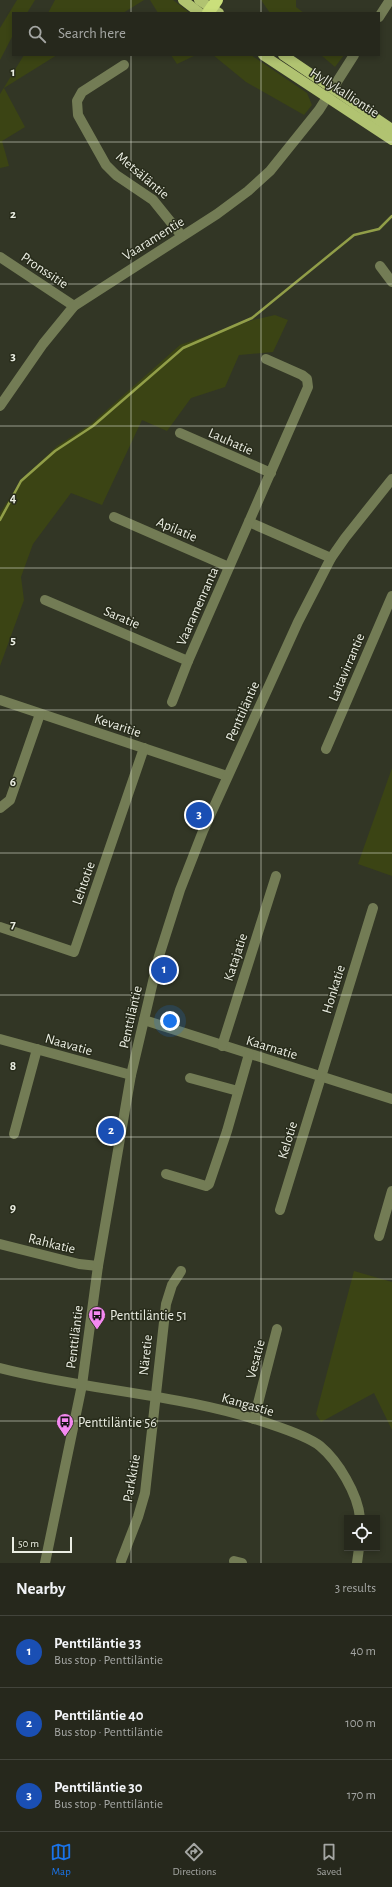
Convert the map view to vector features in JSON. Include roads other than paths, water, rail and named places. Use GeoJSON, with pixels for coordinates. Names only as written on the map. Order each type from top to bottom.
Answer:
{"type":"FeatureCollection","features":[{"type":"Feature","properties":{"kind":"main road"},"geometry":{"type":"LineString","coordinates":[[183,0],[199,12]]}},
{"type":"Feature","properties":{"kind":"main road"},"geometry":{"type":"LineString","coordinates":[[199,0],[214,9]]}},
{"type":"Feature","properties":{"kind":"main road","name":"Hyllykalliontie"},"geometry":{"type":"LineString","coordinates":[[264,56],[392,140]]}},
{"type":"Feature","properties":{"kind":"main road","name":"Hyllykalliontie"},"geometry":{"type":"LineString","coordinates":[[285,56],[392,129]]}},
{"type":"Feature","properties":{"kind":"street"},"geometry":{"type":"LineString","coordinates":[[380,15],[390,0]]}},
{"type":"Feature","properties":{"kind":"street","name":"Vaaramentie"},"geometry":{"type":"LineString","coordinates":[[0,406],[43,344],[74,306],[217,214],[248,192],[270,172],[301,134],[353,56]]}},
{"type":"Feature","properties":{"kind":"street","name":"Metsäläntie"},"geometry":{"type":"LineString","coordinates":[[124,65],[82,92],[77,101],[78,115],[106,165],[116,175],[153,200],[182,236]]}},
{"type":"Feature","properties":{"kind":"street","name":"Pronssitie"},"geometry":{"type":"LineString","coordinates":[[0,257],[74,306]]}},
{"type":"Feature","properties":{"kind":"street"},"geometry":{"type":"LineString","coordinates":[[380,266],[392,282]]}},
{"type":"Feature","properties":{"kind":"street","name":"Vaaramenranta"},"geometry":{"type":"LineString","coordinates":[[172,702],[188,661],[308,387],[307,379],[302,374],[266,359]]}},
{"type":"Feature","properties":{"kind":"street","name":"Lauhatie"},"geometry":{"type":"LineString","coordinates":[[180,434],[271,473]]}},
{"type":"Feature","properties":{"kind":"street","name":"Penttiläntie"},"geometry":{"type":"LineString","coordinates":[[45,1563],[82,1386],[98,1266],[131,1076],[159,956],[180,890],[203,831],[227,776],[298,622],[331,558],[345,538],[391,482]]}},
{"type":"Feature","properties":{"kind":"street","name":"Apilatie"},"geometry":{"type":"LineString","coordinates":[[114,517],[229,567]]}},
{"type":"Feature","properties":{"kind":"street"},"geometry":{"type":"LineString","coordinates":[[250,522],[331,558]]}},
{"type":"Feature","properties":{"kind":"street","name":"Laitavirrantie"},"geometry":{"type":"LineString","coordinates":[[326,749],[392,596]]}},
{"type":"Feature","properties":{"kind":"street","name":"Saratie"},"geometry":{"type":"LineString","coordinates":[[45,600],[188,661]]}},
{"type":"Feature","properties":{"kind":"street","name":"Kevaritie"},"geometry":{"type":"LineString","coordinates":[[0,700],[227,776]]}},
{"type":"Feature","properties":{"kind":"street"},"geometry":{"type":"LineString","coordinates":[[0,808],[10,800],[40,714]]}},
{"type":"Feature","properties":{"kind":"street","name":"Lehtotie"},"geometry":{"type":"LineString","coordinates":[[0,927],[74,952],[144,748]]}},
{"type":"Feature","properties":{"kind":"street","name":"Katajatie"},"geometry":{"type":"LineString","coordinates":[[222,1046],[276,876]]}},
{"type":"Feature","properties":{"kind":"street","name":"Honkatie"},"geometry":{"type":"LineString","coordinates":[[320,1077],[373,908]]}},
{"type":"Feature","properties":{"kind":"street","name":"Kaarnatie"},"geometry":{"type":"LineString","coordinates":[[144,1020],[392,1099]]}},
{"type":"Feature","properties":{"kind":"street","name":"Naavatie"},"geometry":{"type":"LineString","coordinates":[[0,1039],[131,1076]]}},
{"type":"Feature","properties":{"kind":"street"},"geometry":{"type":"LineString","coordinates":[[14,1134],[37,1049]]}},
{"type":"Feature","properties":{"kind":"street"},"geometry":{"type":"LineString","coordinates":[[166,1174],[206,1186],[209,1184],[227,1131],[249,1054]]}},
{"type":"Feature","properties":{"kind":"street","name":"Kelotie"},"geometry":{"type":"LineString","coordinates":[[280,1210],[320,1077]]}},
{"type":"Feature","properties":{"kind":"street"},"geometry":{"type":"LineString","coordinates":[[190,1078],[238,1091]]}},
{"type":"Feature","properties":{"kind":"street"},"geometry":{"type":"LineString","coordinates":[[379,1236],[392,1191]]}},
{"type":"Feature","properties":{"kind":"street","name":"Rahkatie"},"geometry":{"type":"LineString","coordinates":[[0,1244],[79,1264],[98,1266]]}},
{"type":"Feature","properties":{"kind":"street","name":"Näretie"},"geometry":{"type":"LineString","coordinates":[[155,1398],[166,1304],[172,1285],[181,1271]]}},
{"type":"Feature","properties":{"kind":"street","name":"Vesatie"},"geometry":{"type":"LineString","coordinates":[[254,1419],[277,1329]]}},
{"type":"Feature","properties":{"kind":"street","name":"Kangastie"},"geometry":{"type":"LineString","coordinates":[[0,1368],[54,1381],[200,1405],[283,1428],[319,1445],[343,1473],[359,1504],[360,1515]]}},
{"type":"Feature","properties":{"kind":"street","name":"Parkkitie"},"geometry":{"type":"LineString","coordinates":[[121,1561],[138,1517],[145,1493],[155,1398]]}},
{"type":"Feature","properties":{"kind":"street"},"geometry":{"type":"LineString","coordinates":[[357,1563],[359,1551]]}},
{"type":"Feature","properties":{"kind":"waterway"},"geometry":{"type":"LineString","coordinates":[[0,520],[21,481],[55,451],[93,426],[183,348],[252,318],[354,235],[379,229],[392,216]]}},
{"type":"Feature","properties":{"kind":"place","name":"Penttiläntie 30"},"geometry":{"type":"Point","coordinates":[199,815]}},
{"type":"Feature","properties":{"kind":"place","name":"Penttiläntie 33"},"geometry":{"type":"Point","coordinates":[164,970]}},
{"type":"Feature","properties":{"kind":"place","name":"Penttiläntie 40"},"geometry":{"type":"Point","coordinates":[111,1131]}},
{"type":"Feature","properties":{"kind":"place","name":"Penttiläntie 51"},"geometry":{"type":"Point","coordinates":[97,1330]}},
{"type":"Feature","properties":{"kind":"place","name":"Penttiläntie 56"},"geometry":{"type":"Point","coordinates":[65,1437]}}]}
